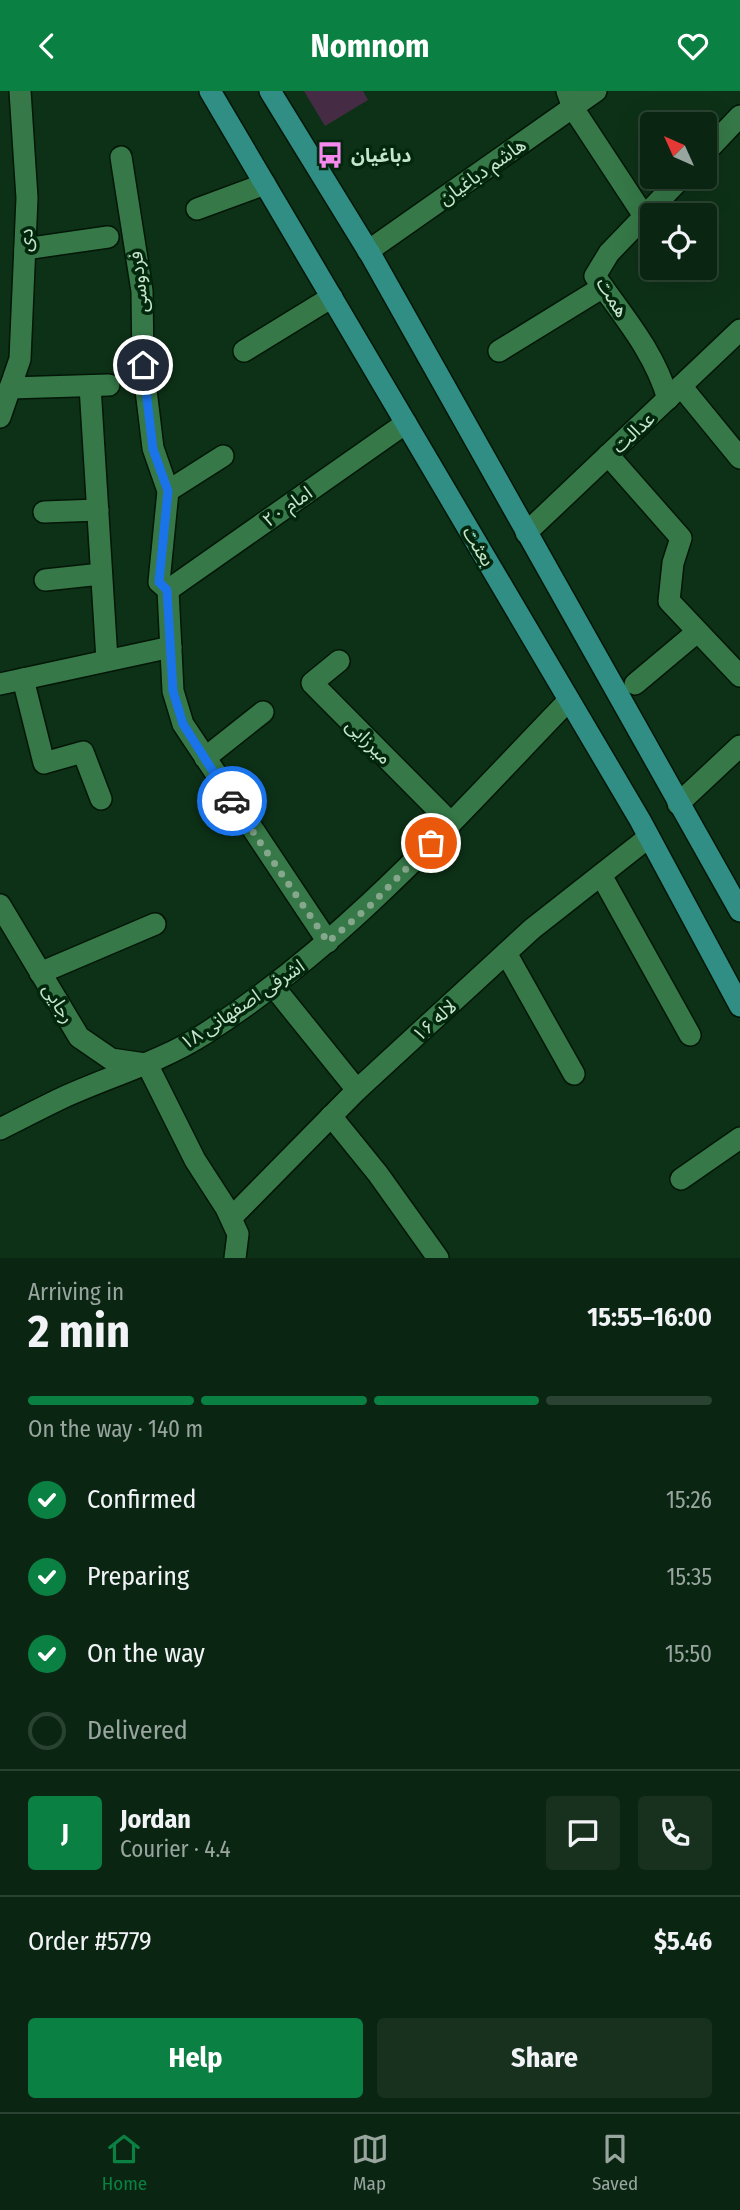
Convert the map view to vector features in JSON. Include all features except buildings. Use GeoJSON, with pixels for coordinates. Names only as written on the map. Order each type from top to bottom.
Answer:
{"type":"FeatureCollection","features":[{"type":"Feature","properties":{"kind":"main road","name":"بعثت"},"geometry":{"type":"LineString","coordinates":[[210,91],[649,837],[740,1006]]}},
{"type":"Feature","properties":{"kind":"main road"},"geometry":{"type":"LineString","coordinates":[[270,91],[368,251],[740,911]]}},
{"type":"Feature","properties":{"kind":"street","name":"دی"},"geometry":{"type":"LineString","coordinates":[[10,388],[20,359],[27,198],[20,91]]}},
{"type":"Feature","properties":{"kind":"street","name":"هاشم دباغیان"},"geometry":{"type":"LineString","coordinates":[[368,251],[570,99],[596,91]]}},
{"type":"Feature","properties":{"kind":"street"},"geometry":{"type":"LineString","coordinates":[[570,99],[640,210]]}},
{"type":"Feature","properties":{"kind":"street"},"geometry":{"type":"LineString","coordinates":[[718,139],[740,116]]}},
{"type":"Feature","properties":{"kind":"street","name":"فردوسی"},"geometry":{"type":"LineString","coordinates":[[121,157],[142,291],[143,365],[153,449],[168,491],[159,582],[167,590],[173,691],[183,724],[328,942]]}},
{"type":"Feature","properties":{"kind":"street"},"geometry":{"type":"LineString","coordinates":[[197,209],[265,184]]}},
{"type":"Feature","properties":{"kind":"street","name":"همت"},"geometry":{"type":"LineString","coordinates":[[657,203],[670,189]]}},
{"type":"Feature","properties":{"kind":"street","name":"همت"},"geometry":{"type":"LineString","coordinates":[[640,220],[609,253],[596,276],[675,392],[740,458]]}},
{"type":"Feature","properties":{"kind":"street"},"geometry":{"type":"LineString","coordinates":[[25,249],[108,237]]}},
{"type":"Feature","properties":{"kind":"street"},"geometry":{"type":"LineString","coordinates":[[499,351],[603,287]]}},
{"type":"Feature","properties":{"kind":"street"},"geometry":{"type":"LineString","coordinates":[[244,351],[332,297]]}},
{"type":"Feature","properties":{"kind":"street","name":"عدالت"},"geometry":{"type":"LineString","coordinates":[[526,533],[740,330]]}},
{"type":"Feature","properties":{"kind":"street"},"geometry":{"type":"LineString","coordinates":[[0,417],[10,388],[100,385],[97,510],[107,660]]}},
{"type":"Feature","properties":{"kind":"street","name":"امام ۲۰"},"geometry":{"type":"LineString","coordinates":[[167,590],[406,423]]}},
{"type":"Feature","properties":{"kind":"street"},"geometry":{"type":"LineString","coordinates":[[168,491],[223,456]]}},
{"type":"Feature","properties":{"kind":"street"},"geometry":{"type":"LineString","coordinates":[[608,456],[681,538],[673,563],[670,601],[740,676]]}},
{"type":"Feature","properties":{"kind":"street"},"geometry":{"type":"LineString","coordinates":[[44,512],[97,510]]}},
{"type":"Feature","properties":{"kind":"street"},"geometry":{"type":"LineString","coordinates":[[45,580],[101,574]]}},
{"type":"Feature","properties":{"kind":"street"},"geometry":{"type":"LineString","coordinates":[[635,684],[697,632]]}},
{"type":"Feature","properties":{"kind":"street"},"geometry":{"type":"LineString","coordinates":[[0,684],[171,647]]}},
{"type":"Feature","properties":{"kind":"street","name":"میرزایی"},"geometry":{"type":"LineString","coordinates":[[339,661],[312,684],[450,823]]}},
{"type":"Feature","properties":{"kind":"street"},"geometry":{"type":"LineString","coordinates":[[23,679],[44,763],[83,752],[101,799]]}},
{"type":"Feature","properties":{"kind":"street","name":"اشرفی اصفهانی ۱۸"},"geometry":{"type":"LineString","coordinates":[[0,1129],[62,1098],[148,1065],[204,1034],[274,987],[373,903],[569,700]]}},
{"type":"Feature","properties":{"kind":"street"},"geometry":{"type":"LineString","coordinates":[[205,758],[263,712]]}},
{"type":"Feature","properties":{"kind":"street"},"geometry":{"type":"LineString","coordinates":[[678,804],[740,746]]}},
{"type":"Feature","properties":{"kind":"street","name":"لاله ۱۶"},"geometry":{"type":"LineString","coordinates":[[231,1218],[357,1090],[506,953],[649,837]]}},
{"type":"Feature","properties":{"kind":"street"},"geometry":{"type":"LineString","coordinates":[[601,875],[690,1035]]}},
{"type":"Feature","properties":{"kind":"street","name":"رجایی"},"geometry":{"type":"LineString","coordinates":[[0,905],[79,1037],[111,1059],[148,1065]]}},
{"type":"Feature","properties":{"kind":"street"},"geometry":{"type":"LineString","coordinates":[[40,973],[155,924]]}},
{"type":"Feature","properties":{"kind":"street"},"geometry":{"type":"LineString","coordinates":[[506,953],[574,1074]]}},
{"type":"Feature","properties":{"kind":"street"},"geometry":{"type":"LineString","coordinates":[[274,987],[357,1090]]}},
{"type":"Feature","properties":{"kind":"street"},"geometry":{"type":"LineString","coordinates":[[148,1065],[195,1160],[231,1218],[238,1234],[235,1258]]}},
{"type":"Feature","properties":{"kind":"street"},"geometry":{"type":"LineString","coordinates":[[331,1116],[378,1174],[438,1258]]}},
{"type":"Feature","properties":{"kind":"street"},"geometry":{"type":"LineString","coordinates":[[681,1179],[740,1137]]}},
{"type":"Feature","properties":{"kind":"shaded area"},"geometry":{"type":"Polygon","coordinates":[[[304,91],[363,91],[368,100],[325,126],[304,91]]]}},
{"type":"Feature","properties":{"kind":"way so far"},"geometry":{"type":"LineString","coordinates":[[232,801],[328,942],[373,903],[431,843]]}},
{"type":"Feature","properties":{"kind":"place","name":"دباغیان"},"geometry":{"type":"Point","coordinates":[330,155]}},
{"type":"Feature","properties":{"kind":"route"},"geometry":{"type":"LineString","coordinates":[[143,365],[153,449],[168,491],[163,517],[159,582],[167,590],[173,691],[183,724],[232,801]]}}]}
